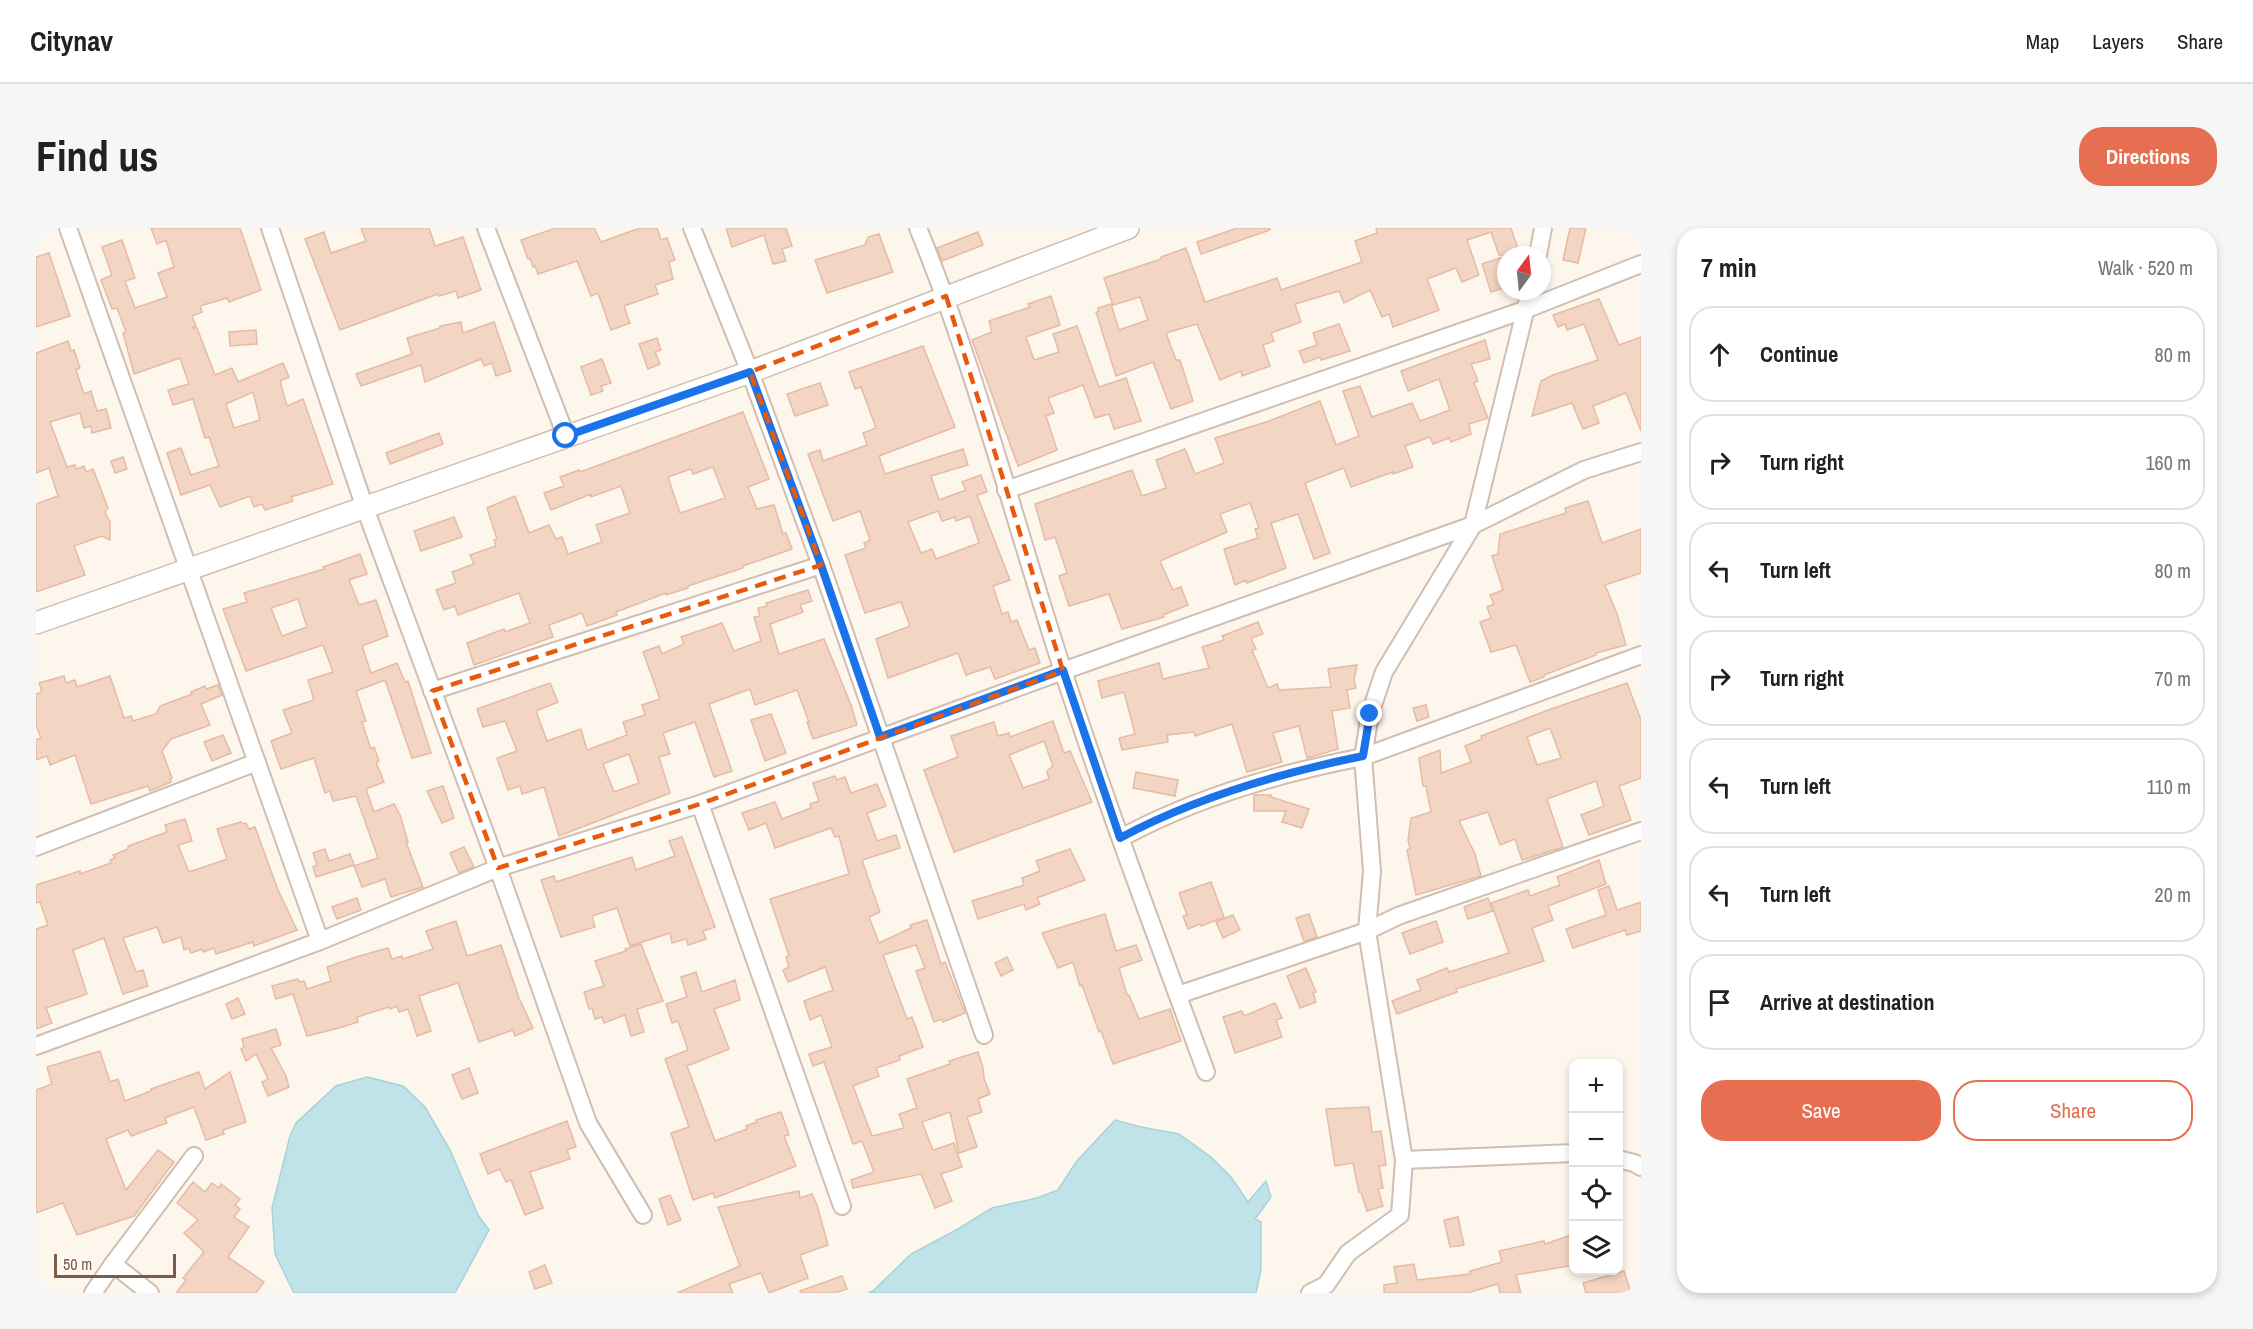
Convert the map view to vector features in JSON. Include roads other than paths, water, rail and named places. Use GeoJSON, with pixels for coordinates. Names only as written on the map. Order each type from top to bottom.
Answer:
{"type":"FeatureCollection","features":[{"type":"Feature","properties":{"kind":"street"},"geometry":{"type":"LineString","coordinates":[[68,228],[320,941]]}},
{"type":"Feature","properties":{"kind":"street"},"geometry":{"type":"LineString","coordinates":[[270,228],[365,508],[498,868],[588,1123],[643,1215]]}},
{"type":"Feature","properties":{"kind":"street"},"geometry":{"type":"LineString","coordinates":[[486,228],[566,436]]}},
{"type":"Feature","properties":{"kind":"street"},"geometry":{"type":"LineString","coordinates":[[692,228],[750,372],[821,565],[984,1035]]}},
{"type":"Feature","properties":{"kind":"street"},"geometry":{"type":"LineString","coordinates":[[918,228],[946,296],[1063,670],[1120,838],[1206,1072]]}},
{"type":"Feature","properties":{"kind":"street"},"geometry":{"type":"LineString","coordinates":[[36,623],[750,372],[1106,232],[1128,228]]}},
{"type":"Feature","properties":{"kind":"street"},"geometry":{"type":"LineString","coordinates":[[1540,246],[1543,228]]}},
{"type":"Feature","properties":{"kind":"street"},"geometry":{"type":"LineString","coordinates":[[1006,490],[1527,309],[1641,264]]}},
{"type":"Feature","properties":{"kind":"street"},"geometry":{"type":"LineString","coordinates":[[1310,1293],[1326,1284],[1348,1253],[1400,1215],[1404,1160],[1367,931],[1372,871],[1363,756],[1370,714],[1384,672],[1473,525],[1528,300]]}},
{"type":"Feature","properties":{"kind":"street"},"geometry":{"type":"LineString","coordinates":[[36,1046],[320,941],[498,868],[700,804],[1063,670],[1473,525],[1584,470],[1641,452]]}},
{"type":"Feature","properties":{"kind":"street"},"geometry":{"type":"LineString","coordinates":[[432,691],[821,565]]}},
{"type":"Feature","properties":{"kind":"street"},"geometry":{"type":"LineString","coordinates":[[1120,838],[1155,821],[1227,793],[1320,765],[1363,756],[1641,656]]}},
{"type":"Feature","properties":{"kind":"street"},"geometry":{"type":"LineString","coordinates":[[36,848],[257,762]]}},
{"type":"Feature","properties":{"kind":"street"},"geometry":{"type":"LineString","coordinates":[[700,804],[842,1206]]}},
{"type":"Feature","properties":{"kind":"street"},"geometry":{"type":"LineString","coordinates":[[1178,995],[1367,931],[1398,916],[1641,831]]}},
{"type":"Feature","properties":{"kind":"street"},"geometry":{"type":"LineString","coordinates":[[1404,1160],[1569,1153]]}},
{"type":"Feature","properties":{"kind":"street"},"geometry":{"type":"LineString","coordinates":[[93,1293],[112,1264],[194,1156]]}},
{"type":"Feature","properties":{"kind":"street"},"geometry":{"type":"LineString","coordinates":[[1623,1160],[1641,1167]]}},
{"type":"Feature","properties":{"kind":"street"},"geometry":{"type":"LineString","coordinates":[[112,1264],[150,1293]]}},
{"type":"Feature","properties":{"kind":"water"},"geometry":{"type":"Polygon","coordinates":[[[367,1077],[403,1086],[425,1107],[450,1150],[478,1215],[489,1230],[455,1293],[294,1293],[275,1254],[272,1208],[290,1136],[296,1123],[336,1086],[367,1077]]]}},
{"type":"Feature","properties":{"kind":"water"},"geometry":{"type":"Polygon","coordinates":[[[1115,1120],[1179,1134],[1211,1157],[1231,1177],[1248,1202],[1266,1181],[1271,1197],[1255,1219],[1261,1222],[1261,1269],[1256,1293],[868,1293],[873,1291],[911,1254],[992,1208],[1037,1198],[1058,1190],[1076,1162],[1115,1120]]]}}]}
